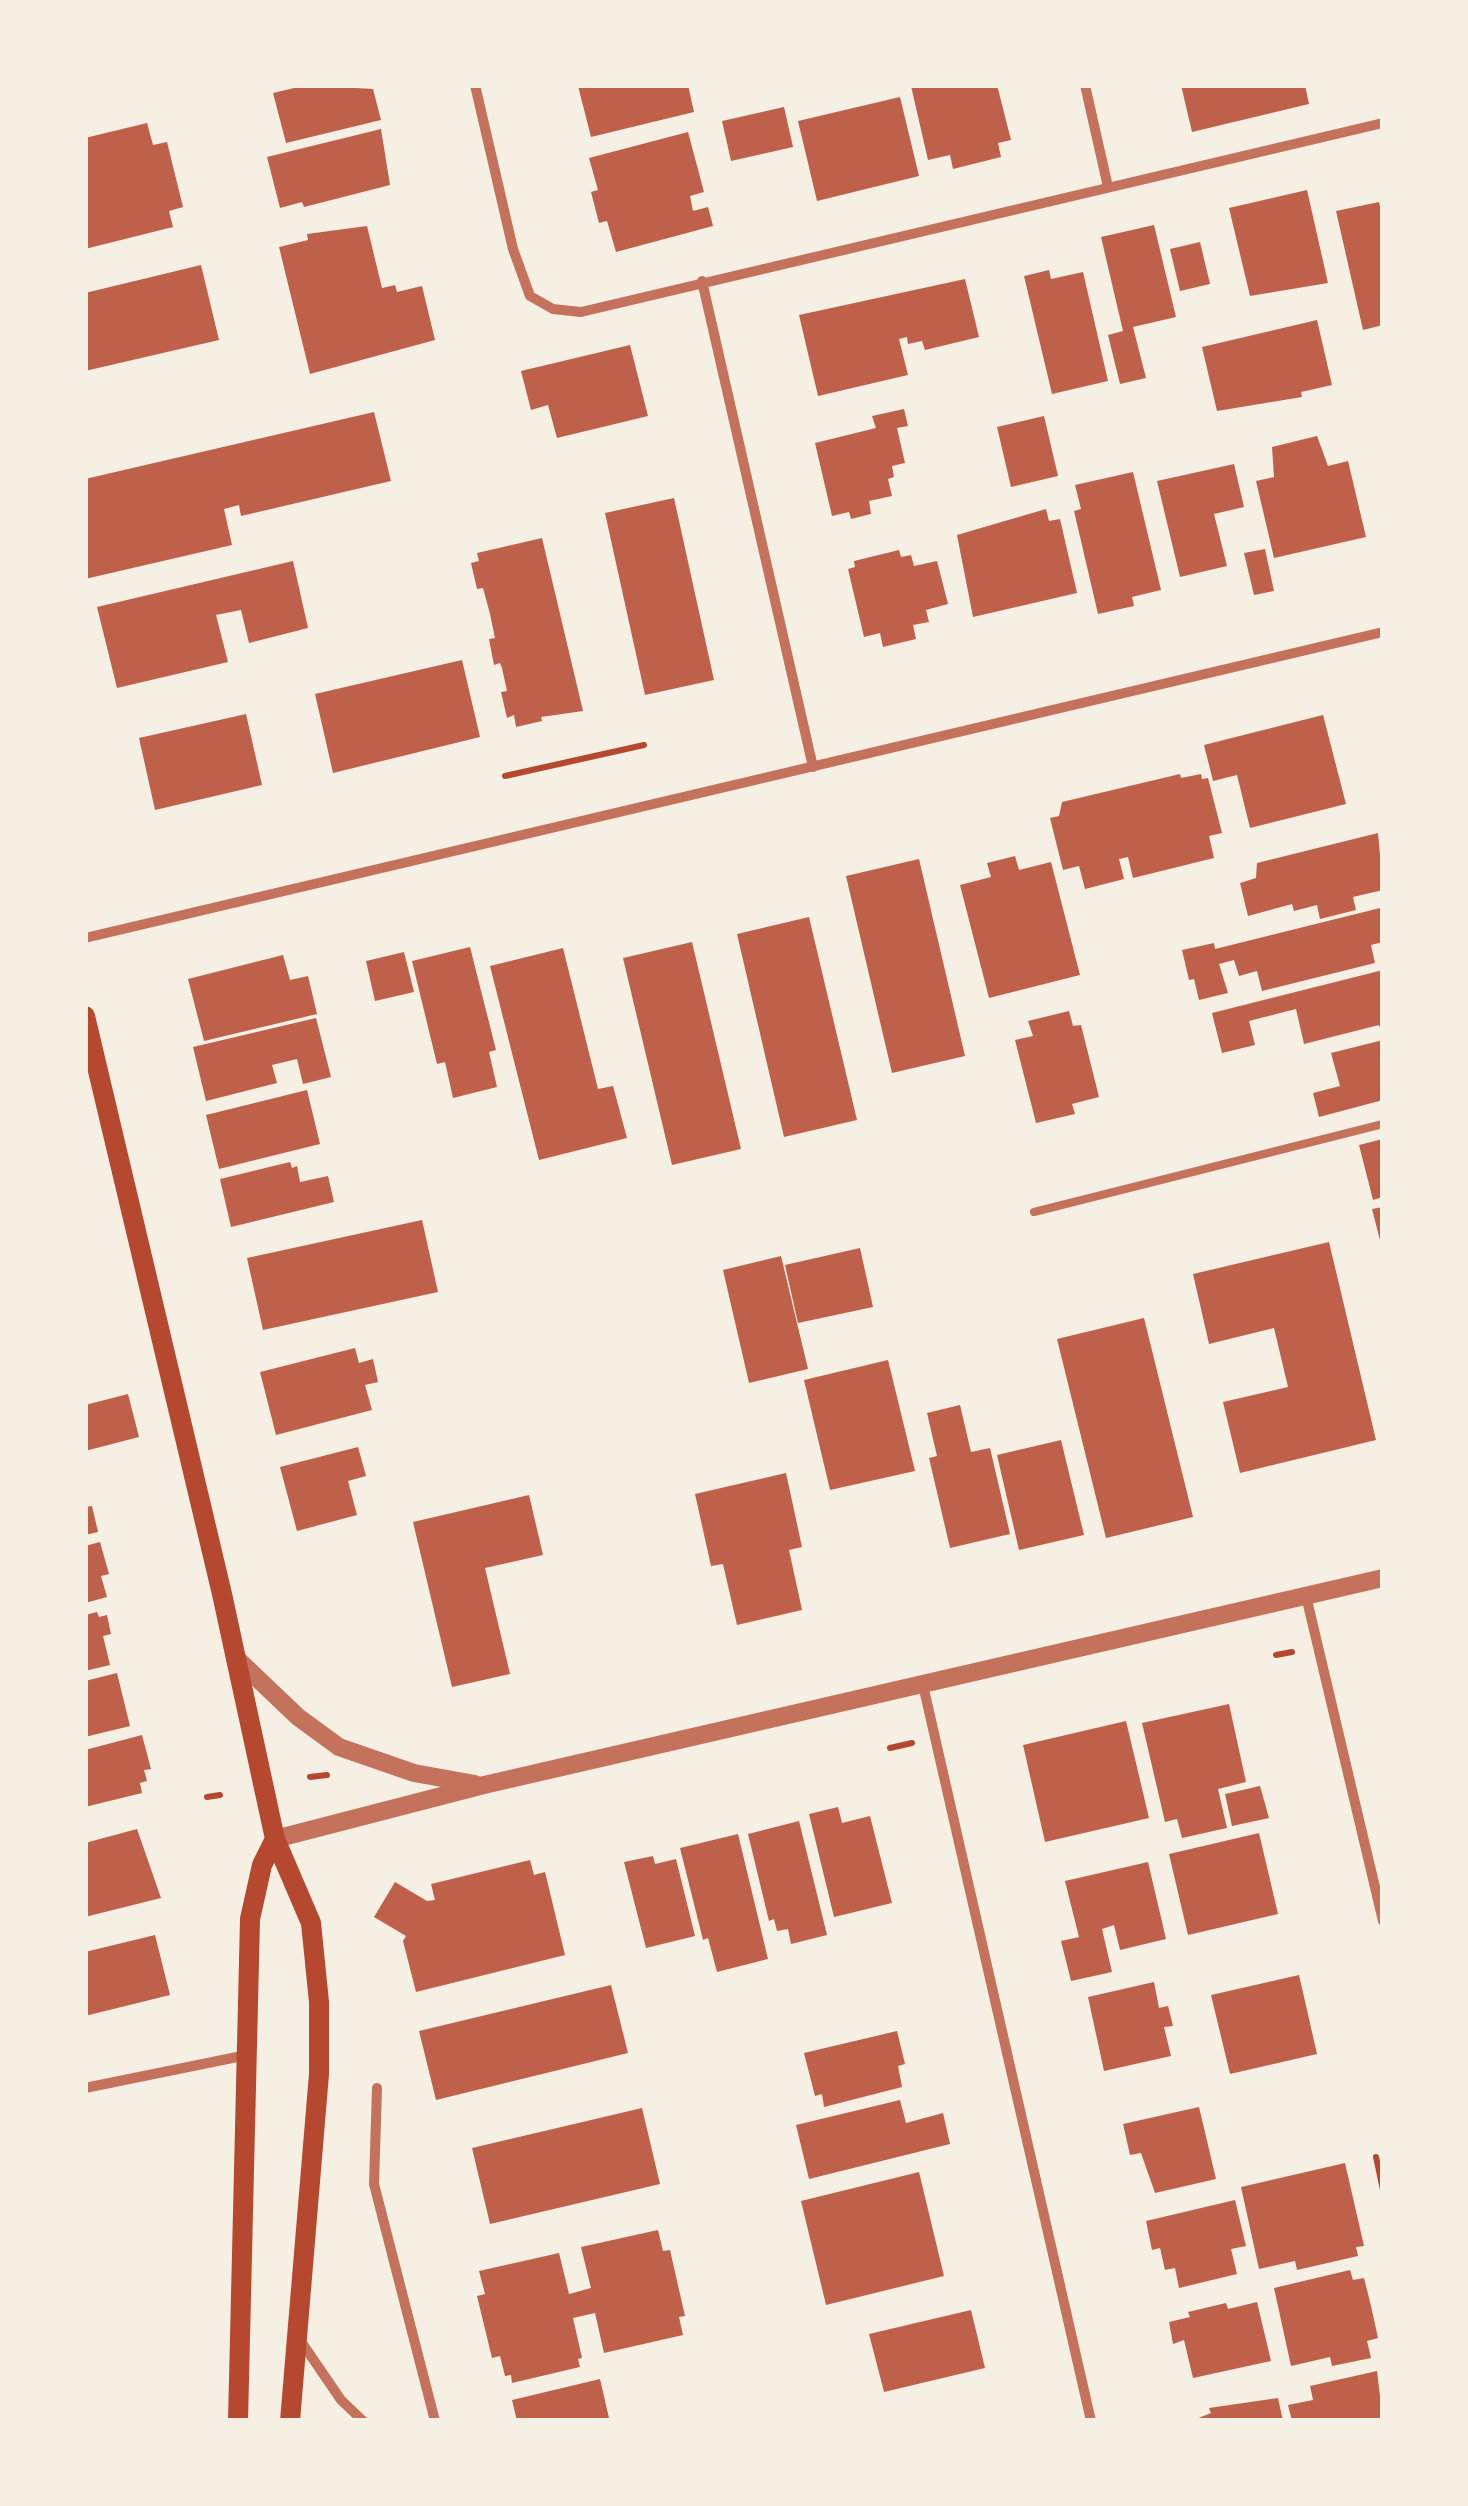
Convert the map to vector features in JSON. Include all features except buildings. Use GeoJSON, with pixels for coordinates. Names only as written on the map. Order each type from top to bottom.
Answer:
{"type":"FeatureCollection","features":[{"type":"Feature","properties":{"kind":"main road"},"geometry":{"type":"LineString","coordinates":[[85,1016],[275,1839],[300,1888],[310,1923],[319,2002],[319,2074],[290,2421]]}},
{"type":"Feature","properties":{"kind":"main road"},"geometry":{"type":"LineString","coordinates":[[238,2421],[250,1918],[262,1865],[275,1839]]}},
{"type":"Feature","properties":{"kind":"street"},"geometry":{"type":"LineString","coordinates":[[475,85],[513,249],[530,296],[553,310],[580,312],[1383,123]]}},
{"type":"Feature","properties":{"kind":"street"},"geometry":{"type":"LineString","coordinates":[[1085,85],[1108,187]]}},
{"type":"Feature","properties":{"kind":"street"},"geometry":{"type":"LineString","coordinates":[[702,281],[813,767]]}},
{"type":"Feature","properties":{"kind":"street"},"geometry":{"type":"LineString","coordinates":[[85,938],[1383,632]]}},
{"type":"Feature","properties":{"kind":"street"},"geometry":{"type":"LineString","coordinates":[[275,1839],[484,1786],[1383,1578]]}},
{"type":"Feature","properties":{"kind":"street"},"geometry":{"type":"LineString","coordinates":[[1306,1596],[1383,1920]]}},
{"type":"Feature","properties":{"kind":"street"},"geometry":{"type":"LineString","coordinates":[[235,1657],[298,1717],[339,1746],[402,1769],[484,1786]]}},
{"type":"Feature","properties":{"kind":"street"},"geometry":{"type":"LineString","coordinates":[[923,1685],[1090,2421]]}},
{"type":"Feature","properties":{"kind":"street"},"geometry":{"type":"LineString","coordinates":[[85,2088],[248,2054]]}},
{"type":"Feature","properties":{"kind":"street"},"geometry":{"type":"LineString","coordinates":[[377,2088],[374,2184],[423,2360],[435,2421]]}},
{"type":"Feature","properties":{"kind":"street"},"geometry":{"type":"LineString","coordinates":[[296,2335],[340,2400],[364,2421]]}},
{"type":"Feature","properties":{"kind":"lane"},"geometry":{"type":"LineString","coordinates":[[1034,1212],[1383,1124]]}},
{"type":"Feature","properties":{"kind":"path"},"geometry":{"type":"LineString","coordinates":[[505,776],[644,745]]}},
{"type":"Feature","properties":{"kind":"path"},"geometry":{"type":"LineString","coordinates":[[206,1797],[220,1795]]}},
{"type":"Feature","properties":{"kind":"path"},"geometry":{"type":"LineString","coordinates":[[1376,2156],[1383,2190]]}}]}
